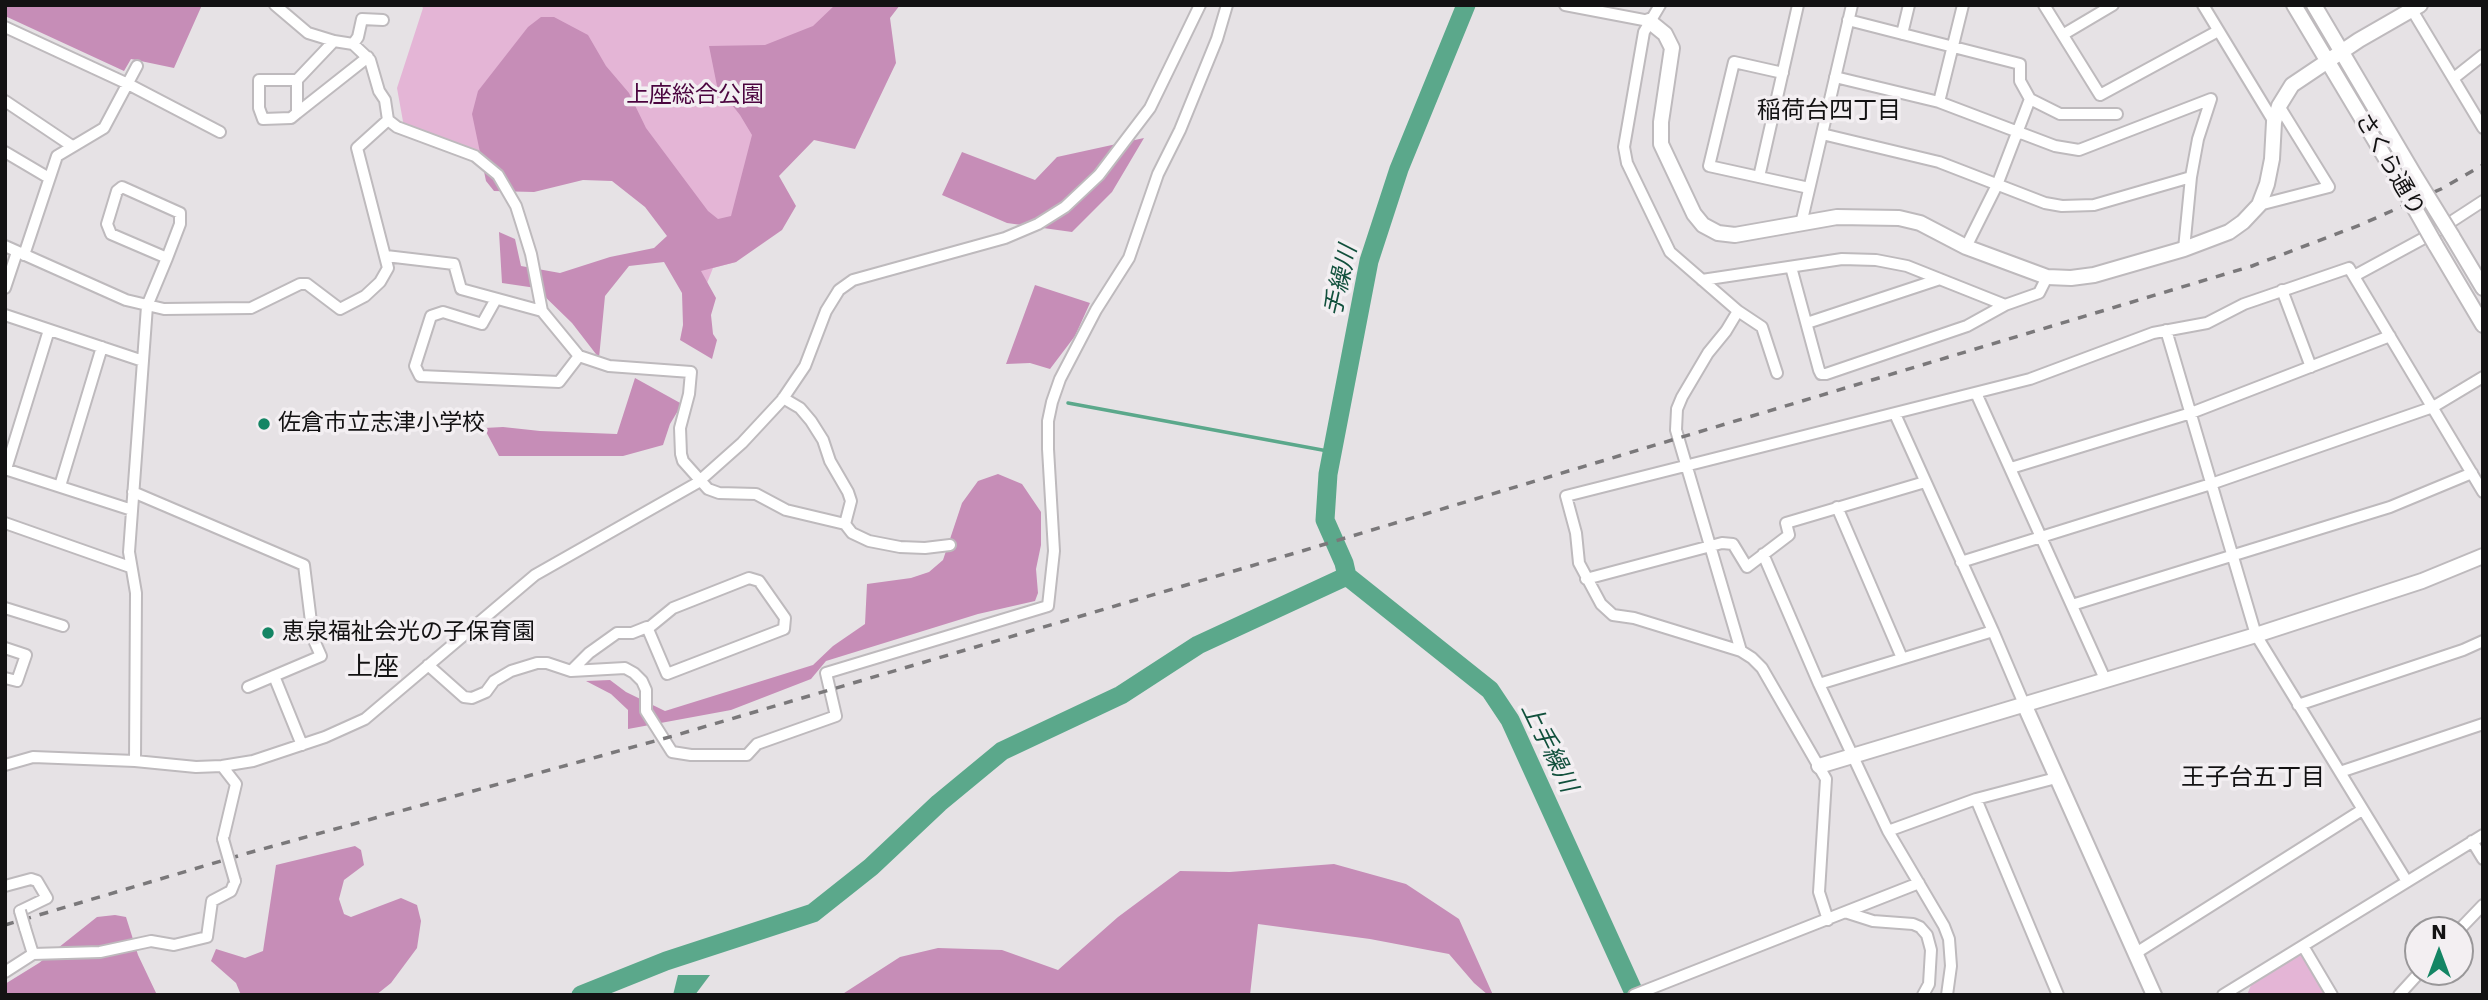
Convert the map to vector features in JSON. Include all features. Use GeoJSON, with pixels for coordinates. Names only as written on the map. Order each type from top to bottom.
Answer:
{"type":"FeatureCollection","features":[{"type":"Feature","properties":{"kind":"street"},"geometry":{"type":"LineString","coordinates":[[275,5],[308,33],[353,44],[368,57],[379,91],[385,100],[388,120],[397,127],[475,156],[498,175],[508,189],[519,216],[531,254],[542,311],[579,356],[622,368],[691,372],[689,394],[680,428],[681,454],[683,461],[708,489],[719,493],[756,494],[786,510],[845,524],[852,533],[869,541],[900,547],[950,545]]}},
{"type":"Feature","properties":{"kind":"street"},"geometry":{"type":"LineString","coordinates":[[5,765],[33,757],[135,761],[196,767],[222,766],[253,761],[302,745],[365,719],[535,575],[699,481],[742,443],[783,398],[805,366],[826,311],[839,290],[853,280],[1004,237],[1038,224],[1065,207],[1099,175],[1150,108],[1200,5]]}},
{"type":"Feature","properties":{"kind":"street"},"geometry":{"type":"LineString","coordinates":[[428,665],[464,697],[472,698],[486,692],[494,681],[511,671],[537,663],[547,663],[571,671],[625,668],[634,673],[646,690],[646,711],[672,752],[691,755],[747,755],[757,744],[836,716],[825,673],[1048,606],[1054,551],[1048,449],[1048,421],[1052,402],[1060,379],[1096,310],[1129,258],[1158,174],[1185,118],[1217,39],[1227,5]]}},
{"type":"Feature","properties":{"kind":"street"},"geometry":{"type":"LineString","coordinates":[[1565,5],[1649,21],[1665,34],[1672,48],[1661,122],[1661,144],[1694,214],[1703,225],[1718,233],[1735,235],[1838,217],[1899,218],[1920,223],[1966,247],[2047,277],[2094,275],[2184,249],[2229,232],[2259,205],[2329,187],[2279,106]]}},
{"type":"Feature","properties":{"kind":"street"},"geometry":{"type":"LineString","coordinates":[[1660,5],[1644,32],[1624,147],[1627,163],[1670,252],[1738,311],[1762,327],[1777,373]]}},
{"type":"Feature","properties":{"kind":"street"},"geometry":{"type":"LineString","coordinates":[[1759,177],[1798,5]]}},
{"type":"Feature","properties":{"kind":"street"},"geometry":{"type":"LineString","coordinates":[[1801,224],[1852,5]]}},
{"type":"Feature","properties":{"kind":"street"},"geometry":{"type":"LineString","coordinates":[[1902,34],[1909,5]]}},
{"type":"Feature","properties":{"kind":"street"},"geometry":{"type":"LineString","coordinates":[[1940,102],[1963,5]]}},
{"type":"Feature","properties":{"kind":"street"},"geometry":{"type":"LineString","coordinates":[[2044,5],[2101,95],[2217,31]]}},
{"type":"Feature","properties":{"kind":"street"},"geometry":{"type":"LineString","coordinates":[[2064,34],[2113,5]]}},
{"type":"Feature","properties":{"kind":"street"},"geometry":{"type":"LineString","coordinates":[[2203,5],[2274,122]]}},
{"type":"Feature","properties":{"kind":"street","name":"さくら通り"},"geometry":{"type":"LineString","coordinates":[[2294,5],[2483,325]]}},
{"type":"Feature","properties":{"kind":"street","name":"さくら通り"},"geometry":{"type":"LineString","coordinates":[[2314,5],[2483,288]]}},
{"type":"Feature","properties":{"kind":"street"},"geometry":{"type":"LineString","coordinates":[[2259,205],[2270,173],[2274,122],[2279,106],[2292,85],[2414,7],[2483,128]]}},
{"type":"Feature","properties":{"kind":"street"},"geometry":{"type":"LineString","coordinates":[[353,44],[358,37],[362,19],[383,20]]}},
{"type":"Feature","properties":{"kind":"street"},"geometry":{"type":"LineString","coordinates":[[1848,20],[2020,64],[2020,81],[2030,99],[2060,114],[2117,114]]}},
{"type":"Feature","properties":{"kind":"street"},"geometry":{"type":"LineString","coordinates":[[5,27],[128,84],[219,132]]}},
{"type":"Feature","properties":{"kind":"street"},"geometry":{"type":"LineString","coordinates":[[297,113],[297,79],[334,41]]}},
{"type":"Feature","properties":{"kind":"street"},"geometry":{"type":"LineString","coordinates":[[2454,78],[2483,55]]}},
{"type":"Feature","properties":{"kind":"street"},"geometry":{"type":"LineString","coordinates":[[297,79],[259,79],[259,108],[263,119],[291,118],[368,57]]}},
{"type":"Feature","properties":{"kind":"street"},"geometry":{"type":"LineString","coordinates":[[1783,73],[1734,62],[1709,166],[1809,188]]}},
{"type":"Feature","properties":{"kind":"street"},"geometry":{"type":"LineString","coordinates":[[5,288],[57,156],[104,128],[137,66]]}},
{"type":"Feature","properties":{"kind":"street"},"geometry":{"type":"LineString","coordinates":[[1835,77],[1940,102],[2055,146],[2079,150],[2211,99],[2198,139],[2191,177],[2184,249]]}},
{"type":"Feature","properties":{"kind":"street"},"geometry":{"type":"LineString","coordinates":[[1966,247],[1997,185],[2030,99]]}},
{"type":"Feature","properties":{"kind":"street"},"geometry":{"type":"LineString","coordinates":[[5,101],[72,146]]}},
{"type":"Feature","properties":{"kind":"street"},"geometry":{"type":"LineString","coordinates":[[5,246],[126,300],[147,306],[164,309],[251,308],[300,284],[307,284],[340,309],[365,296],[380,282],[388,268],[357,148],[388,120]]}},
{"type":"Feature","properties":{"kind":"street"},"geometry":{"type":"LineString","coordinates":[[1822,134],[1940,162],[2045,203],[2062,206],[2094,205],[2191,177]]}},
{"type":"Feature","properties":{"kind":"street"},"geometry":{"type":"LineString","coordinates":[[5,152],[49,178]]}},
{"type":"Feature","properties":{"kind":"street"},"geometry":{"type":"LineString","coordinates":[[135,761],[136,593],[130,567],[147,306],[167,258],[180,224],[180,213],[122,187],[117,191],[107,224],[111,234],[167,258]]}},
{"type":"Feature","properties":{"kind":"street"},"geometry":{"type":"LineString","coordinates":[[2356,275],[2437,231],[2483,201]]}},
{"type":"Feature","properties":{"kind":"street"},"geometry":{"type":"LineString","coordinates":[[386,256],[454,264],[461,289],[542,311]]}},
{"type":"Feature","properties":{"kind":"street"},"geometry":{"type":"LineString","coordinates":[[1702,280],[1842,259],[1876,260],[1907,266],[2005,305]]}},
{"type":"Feature","properties":{"kind":"street"},"geometry":{"type":"LineString","coordinates":[[1791,267],[1821,374],[1968,326],[2005,305],[2039,293],[2047,277]]}},
{"type":"Feature","properties":{"kind":"street"},"geometry":{"type":"LineString","coordinates":[[1828,920],[1819,892],[1828,786],[1762,668],[1741,651],[1634,618],[1613,615],[1601,604],[1579,563],[1576,533],[1566,496],[2041,376],[2153,333],[2207,323],[2244,304],[2349,268],[2356,275],[2483,492]]}},
{"type":"Feature","properties":{"kind":"street"},"geometry":{"type":"LineString","coordinates":[[1807,323],[1940,279]]}},
{"type":"Feature","properties":{"kind":"street"},"geometry":{"type":"LineString","coordinates":[[2282,290],[2311,367]]}},
{"type":"Feature","properties":{"kind":"street"},"geometry":{"type":"LineString","coordinates":[[496,299],[482,324],[443,312],[431,316],[415,366],[420,376],[559,382],[579,356]]}},
{"type":"Feature","properties":{"kind":"street"},"geometry":{"type":"LineString","coordinates":[[1738,311],[1708,353],[1677,409],[1676,429],[1741,651]]}},
{"type":"Feature","properties":{"kind":"street"},"geometry":{"type":"LineString","coordinates":[[5,315],[143,361]]}},
{"type":"Feature","properties":{"kind":"street"},"geometry":{"type":"LineString","coordinates":[[49,330],[6,469],[132,510]]}},
{"type":"Feature","properties":{"kind":"street"},"geometry":{"type":"LineString","coordinates":[[2166,330],[2256,635],[2406,880]]}},
{"type":"Feature","properties":{"kind":"street"},"geometry":{"type":"LineString","coordinates":[[2011,468],[2190,413],[2390,336]]}},
{"type":"Feature","properties":{"kind":"street"},"geometry":{"type":"LineString","coordinates":[[60,486],[102,347]]}},
{"type":"Feature","properties":{"kind":"street"},"geometry":{"type":"LineString","coordinates":[[1961,562],[2211,484],[2433,407],[2483,377]]}},
{"type":"Feature","properties":{"kind":"street"},"geometry":{"type":"LineString","coordinates":[[1976,393],[2105,679]]}},
{"type":"Feature","properties":{"kind":"street"},"geometry":{"type":"LineString","coordinates":[[783,398],[800,408],[823,440],[830,461],[851,501],[845,524]]}},
{"type":"Feature","properties":{"kind":"street"},"geometry":{"type":"LineString","coordinates":[[1895,414],[2136,953],[2151,994]]}},
{"type":"Feature","properties":{"kind":"street"},"geometry":{"type":"LineString","coordinates":[[2072,605],[2390,508],[2472,473]]}},
{"type":"Feature","properties":{"kind":"street"},"geometry":{"type":"LineString","coordinates":[[1586,579],[1722,542],[1733,544],[1747,567],[1788,535],[1786,523],[1926,482]]}},
{"type":"Feature","properties":{"kind":"street"},"geometry":{"type":"LineString","coordinates":[[133,492],[304,565],[313,638],[321,656],[248,687]]}},
{"type":"Feature","properties":{"kind":"street"},"geometry":{"type":"LineString","coordinates":[[1837,508],[1902,658]]}},
{"type":"Feature","properties":{"kind":"street"},"geometry":{"type":"LineString","coordinates":[[5,523],[130,567]]}},
{"type":"Feature","properties":{"kind":"street"},"geometry":{"type":"LineString","coordinates":[[1763,554],[1819,684],[1888,831],[1944,926],[1949,939],[1951,966],[1947,995]]}},
{"type":"Feature","properties":{"kind":"street"},"geometry":{"type":"LineString","coordinates":[[1819,766],[2256,635],[2422,581],[2483,556]]}},
{"type":"Feature","properties":{"kind":"street"},"geometry":{"type":"LineString","coordinates":[[571,671],[589,653],[617,633],[632,633],[647,627],[673,608],[749,578],[759,581],[785,618],[784,629],[667,674],[647,627]]}},
{"type":"Feature","properties":{"kind":"street"},"geometry":{"type":"LineString","coordinates":[[5,608],[63,626]]}},
{"type":"Feature","properties":{"kind":"street"},"geometry":{"type":"LineString","coordinates":[[1819,684],[1993,631]]}},
{"type":"Feature","properties":{"kind":"street"},"geometry":{"type":"LineString","coordinates":[[2298,705],[2483,641]]}},
{"type":"Feature","properties":{"kind":"street"},"geometry":{"type":"LineString","coordinates":[[5,648],[26,655],[17,681],[5,678]]}},
{"type":"Feature","properties":{"kind":"street"},"geometry":{"type":"LineString","coordinates":[[274,676],[302,745]]}},
{"type":"Feature","properties":{"kind":"street"},"geometry":{"type":"LineString","coordinates":[[2340,772],[2483,724]]}},
{"type":"Feature","properties":{"kind":"street"},"geometry":{"type":"LineString","coordinates":[[5,972],[33,954],[100,952],[151,941],[174,945],[207,937],[212,901],[231,891],[234,881],[223,839],[236,784],[222,766]]}},
{"type":"Feature","properties":{"kind":"street"},"geometry":{"type":"LineString","coordinates":[[1888,831],[1976,799],[2056,778]]}},
{"type":"Feature","properties":{"kind":"street"},"geometry":{"type":"LineString","coordinates":[[1976,799],[2058,995]]}},
{"type":"Feature","properties":{"kind":"street"},"geometry":{"type":"LineString","coordinates":[[2136,953],[2362,810]]}},
{"type":"Feature","properties":{"kind":"street"},"geometry":{"type":"LineString","coordinates":[[2231,993],[2406,880],[2483,835]]}},
{"type":"Feature","properties":{"kind":"street"},"geometry":{"type":"LineString","coordinates":[[2472,841],[2483,859]]}},
{"type":"Feature","properties":{"kind":"street"},"geometry":{"type":"LineString","coordinates":[[5,887],[31,879],[37,881],[47,898],[20,911],[33,954]]}},
{"type":"Feature","properties":{"kind":"street"},"geometry":{"type":"LineString","coordinates":[[1634,995],[1919,883]]}},
{"type":"Feature","properties":{"kind":"street"},"geometry":{"type":"LineString","coordinates":[[1848,913],[1873,921],[1920,927],[1927,935],[1931,950],[1929,984],[1923,995]]}},
{"type":"Feature","properties":{"kind":"street"},"geometry":{"type":"LineString","coordinates":[[2303,946],[2332,995]]}},
{"type":"Feature","properties":{"kind":"green space","name":"上座総合公園"},"geometry":{"type":"Polygon","coordinates":[[[421,5],[861,5],[774,144],[771,227],[736,262],[713,268],[707,283],[655,197],[621,148],[490,166],[404,127],[397,88],[423,8],[421,5]]]}},
{"type":"Feature","properties":{"kind":"green space"},"geometry":{"type":"Polygon","coordinates":[[[2298,954],[2304,956],[2329,995],[2247,995],[2251,985],[2298,954]]]}},
{"type":"Feature","properties":{"kind":"shaded area"},"geometry":{"type":"Polygon","coordinates":[[[5,5],[202,5],[174,68],[131,59],[124,71],[5,16],[5,5]]]}},
{"type":"Feature","properties":{"kind":"shaded area"},"geometry":{"type":"Polygon","coordinates":[[[835,5],[900,5],[890,18],[896,63],[855,149],[814,140],[779,176],[796,206],[782,230],[736,262],[701,271],[716,298],[711,315],[713,334],[717,340],[712,359],[680,340],[683,325],[682,293],[664,262],[629,266],[605,296],[599,358],[572,323],[536,288],[502,283],[499,232],[515,239],[521,266],[560,273],[610,257],[654,248],[667,236],[645,207],[612,181],[583,180],[534,192],[494,191],[486,181],[472,114],[478,91],[528,27],[541,17],[554,17],[588,35],[606,66],[629,93],[646,128],[708,211],[718,219],[731,216],[752,135],[717,86],[709,46],[765,45],[813,26],[835,5]]]}},
{"type":"Feature","properties":{"kind":"shaded area"},"geometry":{"type":"Polygon","coordinates":[[[1144,138],[1112,192],[1072,232],[1007,223],[942,195],[962,152],[1035,180],[1057,157],[1144,138]]]}},
{"type":"Feature","properties":{"kind":"shaded area"},"geometry":{"type":"Polygon","coordinates":[[[1035,285],[1090,303],[1075,336],[1050,369],[1030,363],[1006,364],[1035,285]]]}},
{"type":"Feature","properties":{"kind":"shaded area"},"geometry":{"type":"Polygon","coordinates":[[[635,378],[682,404],[670,424],[663,445],[623,456],[499,456],[484,428],[617,434],[635,378]]]}},
{"type":"Feature","properties":{"kind":"shaded area"},"geometry":{"type":"Polygon","coordinates":[[[998,474],[1022,484],[1041,512],[1041,545],[1036,569],[1038,593],[1035,601],[978,614],[826,661],[811,679],[731,710],[628,729],[628,710],[611,694],[586,681],[610,680],[626,692],[665,711],[813,665],[833,646],[865,624],[867,584],[911,578],[929,572],[943,560],[962,503],[978,481],[998,474]]]}},
{"type":"Feature","properties":{"kind":"shaded area"},"geometry":{"type":"Polygon","coordinates":[[[355,846],[361,850],[364,865],[344,880],[339,899],[344,914],[351,917],[401,898],[417,905],[421,921],[417,948],[391,983],[376,995],[241,995],[236,983],[211,961],[216,949],[245,958],[263,951],[276,865],[355,846]]]}},
{"type":"Feature","properties":{"kind":"shaded area"},"geometry":{"type":"Polygon","coordinates":[[[1334,864],[1406,884],[1459,919],[1493,995],[1488,995],[1474,983],[1449,954],[1370,939],[1258,924],[1250,995],[841,995],[900,957],[938,948],[1002,950],[1058,970],[1118,917],[1180,871],[1230,872],[1334,864]]]}},
{"type":"Feature","properties":{"kind":"shaded area"},"geometry":{"type":"Polygon","coordinates":[[[97,917],[126,917],[138,955],[157,995],[5,995],[5,984],[39,963],[97,917]]]}},
{"type":"Feature","properties":{"kind":"shaded area"},"geometry":{"type":"Polygon","coordinates":[[[678,975],[710,975],[695,995],[673,995],[678,975]]]}},
{"type":"Feature","properties":{"kind":"waterway","name":"手繰川"},"geometry":{"type":"LineString","coordinates":[[1347,576],[1325,520],[1328,474],[1369,261],[1399,169],[1466,5]]}},
{"type":"Feature","properties":{"kind":"waterway"},"geometry":{"type":"LineString","coordinates":[[1068,403],[1333,452]]}},
{"type":"Feature","properties":{"kind":"waterway","name":"上手繰川"},"geometry":{"type":"LineString","coordinates":[[1347,576],[1490,690],[1510,720],[1635,995]]}},
{"type":"Feature","properties":{"kind":"waterway"},"geometry":{"type":"LineString","coordinates":[[581,995],[666,961],[813,913],[871,867],[939,803],[1002,751],[1121,695],[1198,645],[1347,576]]}},
{"type":"Feature","properties":{"kind":"railway"},"geometry":{"type":"LineString","coordinates":[[5,925],[248,853],[673,736],[1302,551],[2252,266],[2360,225],[2441,189],[2483,165]]}},
{"type":"Feature","properties":{"kind":"place","name":"佐倉市立志津小学校"},"geometry":{"type":"Point","coordinates":[264,424]}},
{"type":"Feature","properties":{"kind":"place","name":"恵泉福祉会光の子保育園"},"geometry":{"type":"Point","coordinates":[268,633]}},
{"type":"Feature","properties":{"kind":"district","name":"稲荷台四丁目"},"geometry":{"type":"Point","coordinates":[1829,112]}},
{"type":"Feature","properties":{"kind":"district","name":"上座"},"geometry":{"type":"Point","coordinates":[373,668]}},
{"type":"Feature","properties":{"kind":"district","name":"王子台五丁目"},"geometry":{"type":"Point","coordinates":[2253,779]}}]}
